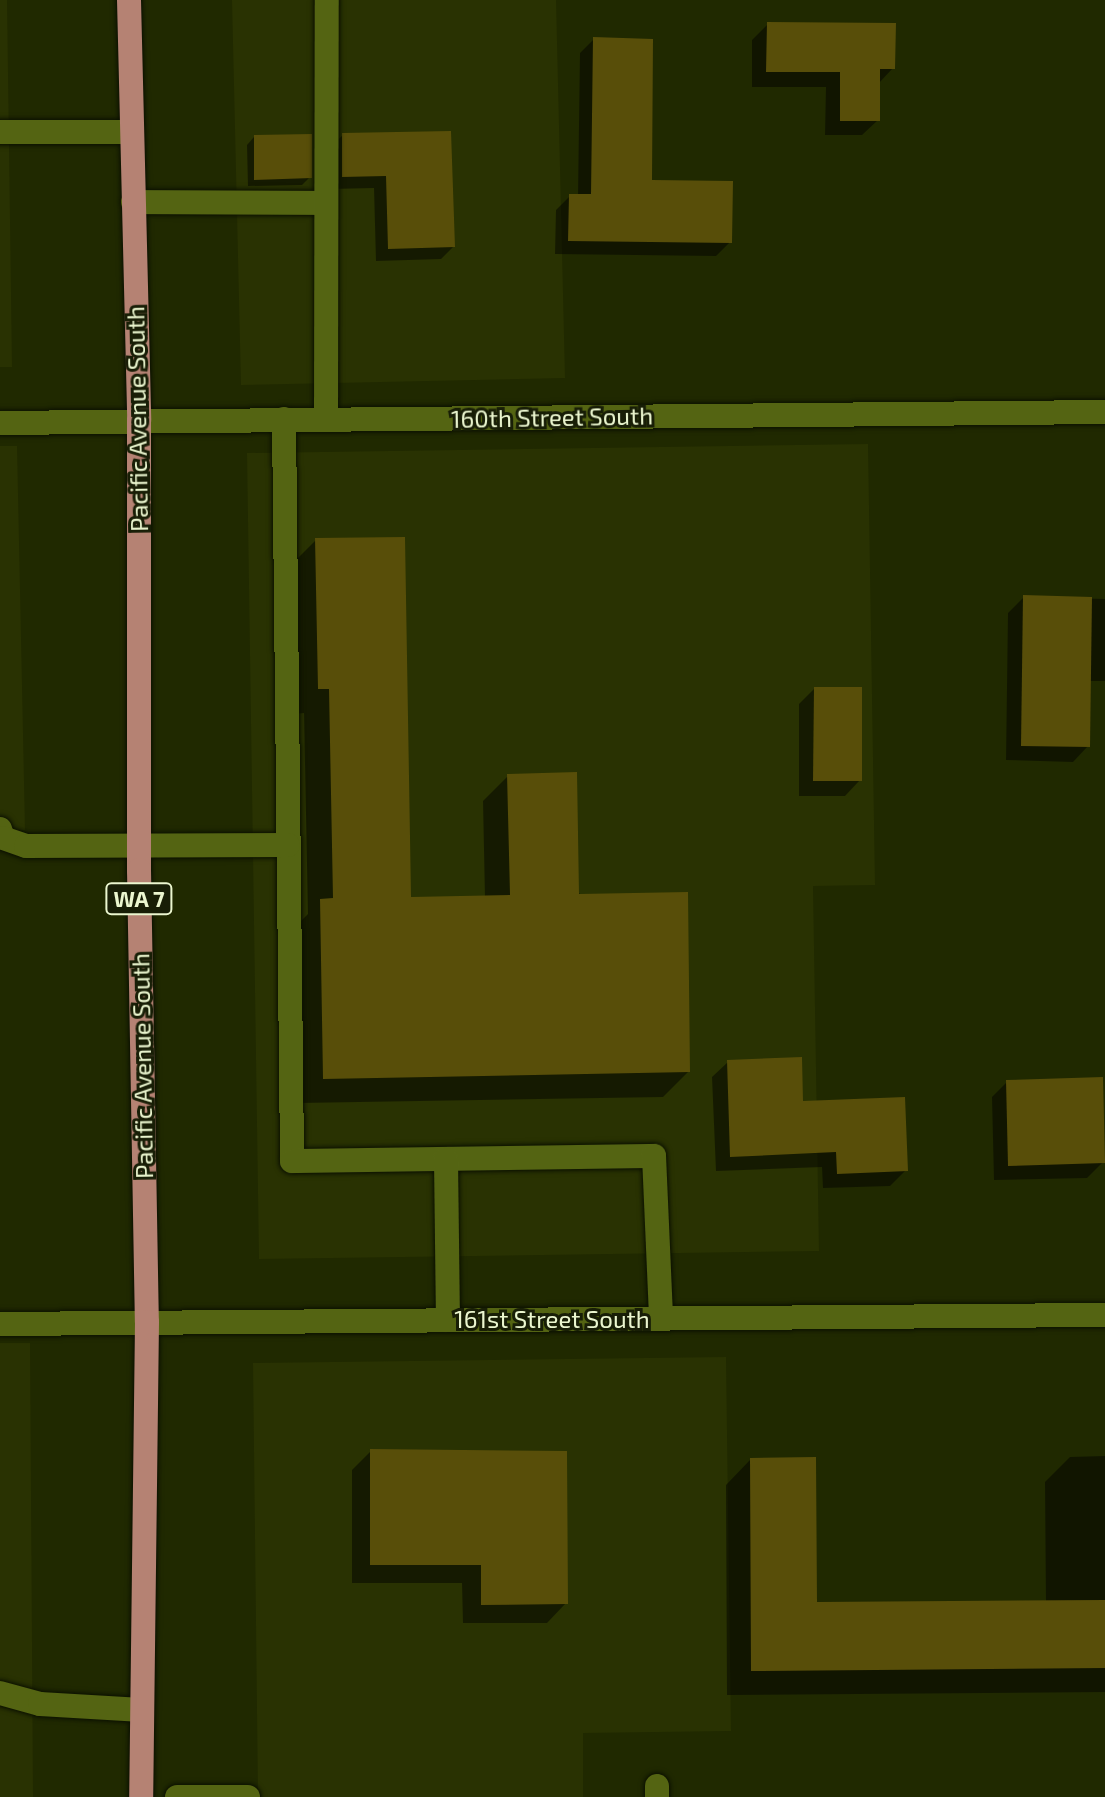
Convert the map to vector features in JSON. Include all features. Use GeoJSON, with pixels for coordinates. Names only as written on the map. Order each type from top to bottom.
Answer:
{"type":"FeatureCollection","features":[{"type":"Feature","properties":{"kind":"main road","name":"Pacific Avenue South"},"geometry":{"type":"LineString","coordinates":[[129,0],[139,420],[139,845],[147,1322],[141,1797]]}},
{"type":"Feature","properties":{"kind":"street"},"geometry":{"type":"LineString","coordinates":[[326,419],[327,0]]}},
{"type":"Feature","properties":{"kind":"street"},"geometry":{"type":"LineString","coordinates":[[0,132],[132,132]]}},
{"type":"Feature","properties":{"kind":"street"},"geometry":{"type":"LineString","coordinates":[[133,202],[326,203]]}},
{"type":"Feature","properties":{"kind":"street","name":"160th Street South"},"geometry":{"type":"LineString","coordinates":[[0,423],[1105,412]]}},
{"type":"Feature","properties":{"kind":"street"},"geometry":{"type":"LineString","coordinates":[[284,419],[292,1161],[654,1156],[661,1318]]}},
{"type":"Feature","properties":{"kind":"street"},"geometry":{"type":"LineString","coordinates":[[0,829],[3,838],[26,846],[288,845]]}},
{"type":"Feature","properties":{"kind":"street"},"geometry":{"type":"LineString","coordinates":[[446,1159],[448,1320]]}},
{"type":"Feature","properties":{"kind":"street","name":"161st Street South"},"geometry":{"type":"LineString","coordinates":[[0,1324],[1105,1315]]}},
{"type":"Feature","properties":{"kind":"street"},"geometry":{"type":"LineString","coordinates":[[0,1693],[40,1704],[142,1710]]}},
{"type":"Feature","properties":{"kind":"street"},"geometry":{"type":"LineString","coordinates":[[177,1797],[248,1797]]}},
{"type":"Feature","properties":{"kind":"shaded area"},"geometry":{"type":"Polygon","coordinates":[[[0,0],[7,0],[12,367],[0,367],[0,0]]]}},
{"type":"Feature","properties":{"kind":"shaded area"},"geometry":{"type":"Polygon","coordinates":[[[232,0],[556,0],[565,378],[241,385],[232,0]]]}},
{"type":"Feature","properties":{"kind":"shaded area"},"geometry":{"type":"Polygon","coordinates":[[[868,444],[875,885],[813,886],[819,1251],[259,1259],[247,453],[868,444]]]}},
{"type":"Feature","properties":{"kind":"shaded area"},"geometry":{"type":"Polygon","coordinates":[[[0,446],[17,446],[25,830],[0,831],[0,446]]]}},
{"type":"Feature","properties":{"kind":"shaded area"},"geometry":{"type":"Polygon","coordinates":[[[0,1343],[30,1343],[33,1797],[0,1797],[0,1343]]]}},
{"type":"Feature","properties":{"kind":"shaded area"},"geometry":{"type":"Polygon","coordinates":[[[726,1357],[731,1731],[583,1733],[583,1797],[258,1797],[253,1363],[726,1357]]]}},
{"type":"Feature","properties":{"kind":"building"},"geometry":{"type":"Polygon","coordinates":[[[767,22],[896,23],[895,69],[880,69],[880,121],[840,121],[840,72],[766,72],[767,22]]]}},
{"type":"Feature","properties":{"kind":"building"},"geometry":{"type":"Polygon","coordinates":[[[593,37],[653,39],[652,180],[733,181],[732,243],[568,241],[569,194],[591,194],[593,37]]]}},
{"type":"Feature","properties":{"kind":"building"},"geometry":{"type":"Polygon","coordinates":[[[451,131],[455,247],[388,249],[386,176],[342,177],[342,133],[451,131]]]}},
{"type":"Feature","properties":{"kind":"building"},"geometry":{"type":"Polygon","coordinates":[[[312,134],[312,178],[254,180],[254,135],[312,134]]]}},
{"type":"Feature","properties":{"kind":"building"},"geometry":{"type":"Polygon","coordinates":[[[405,537],[411,897],[510,895],[507,774],[577,772],[579,894],[688,892],[690,1072],[323,1079],[320,899],[333,898],[329,689],[318,689],[315,538],[405,537]]]}},
{"type":"Feature","properties":{"kind":"building"},"geometry":{"type":"Polygon","coordinates":[[[1023,595],[1092,597],[1090,747],[1021,746],[1023,595]]]}},
{"type":"Feature","properties":{"kind":"building"},"geometry":{"type":"Polygon","coordinates":[[[814,687],[862,687],[862,781],[813,781],[814,687]]]}},
{"type":"Feature","properties":{"kind":"building"},"geometry":{"type":"Polygon","coordinates":[[[802,1057],[803,1101],[905,1097],[908,1171],[837,1174],[836,1152],[730,1157],[727,1060],[802,1057]]]}},
{"type":"Feature","properties":{"kind":"building"},"geometry":{"type":"Polygon","coordinates":[[[1103,1077],[1105,1163],[1008,1166],[1006,1080],[1103,1077]]]}},
{"type":"Feature","properties":{"kind":"building"},"geometry":{"type":"Polygon","coordinates":[[[370,1449],[567,1451],[568,1604],[481,1605],[481,1565],[370,1565],[370,1449]]]}},
{"type":"Feature","properties":{"kind":"building"},"geometry":{"type":"Polygon","coordinates":[[[816,1457],[817,1602],[1105,1600],[1105,1668],[751,1671],[750,1458],[816,1457]]]}}]}
